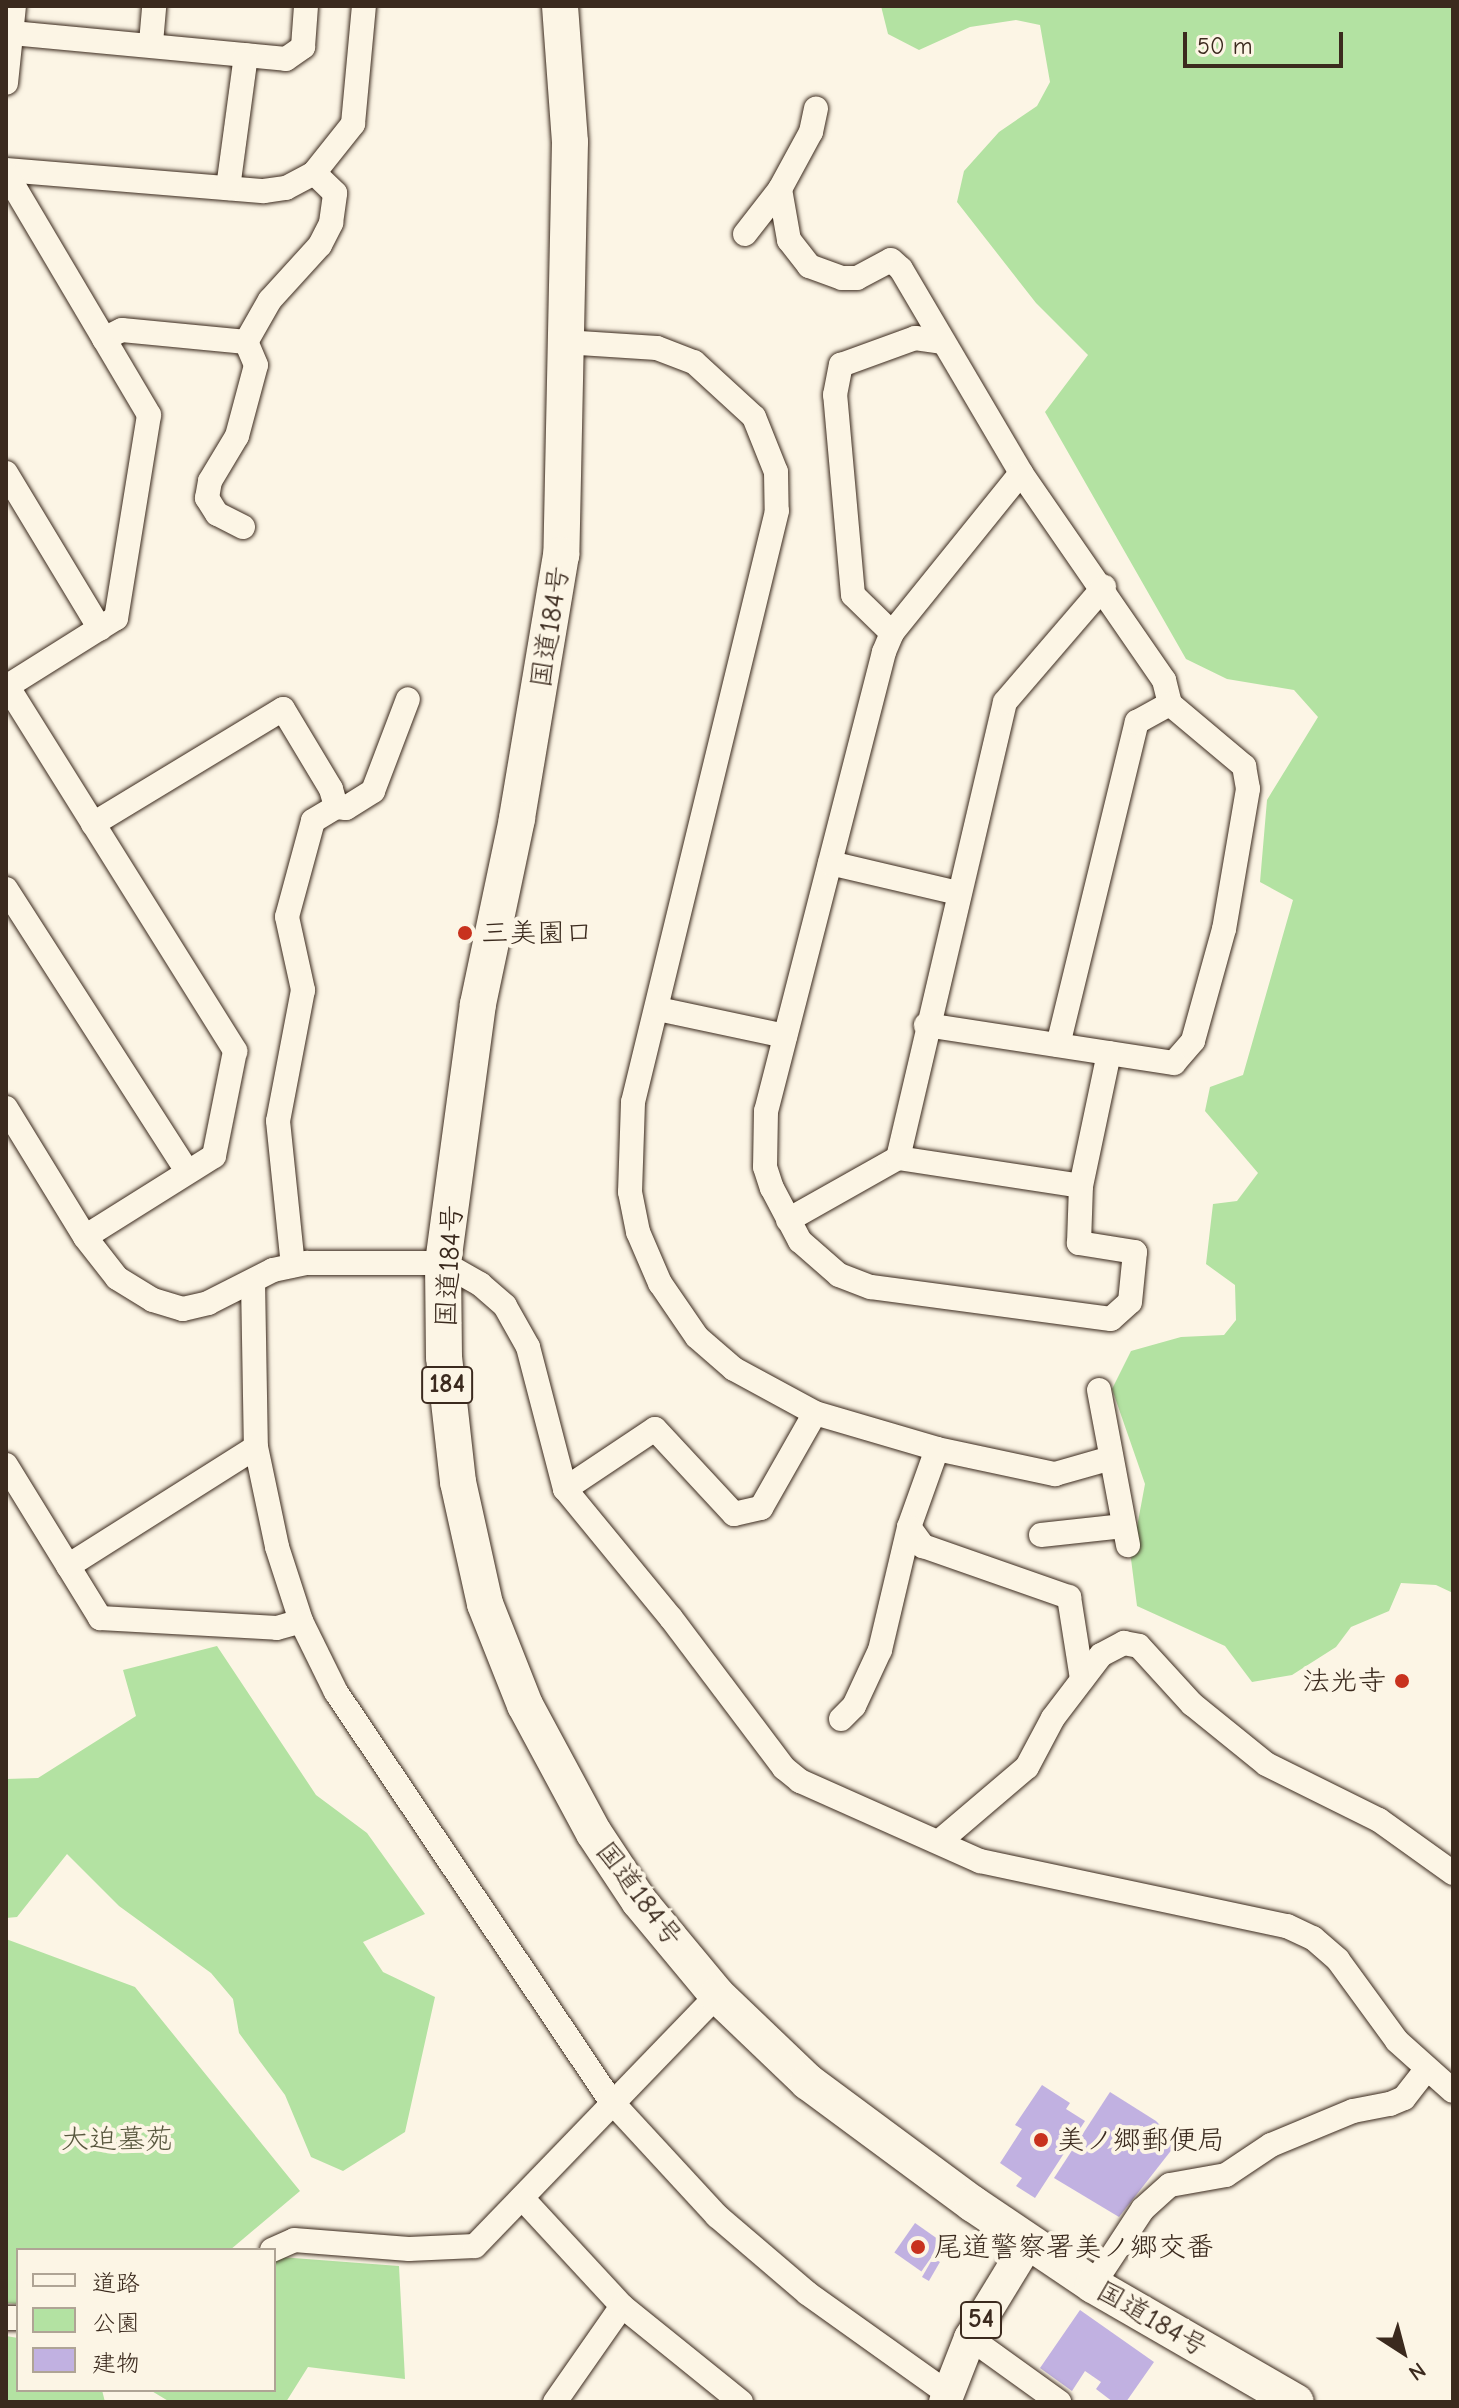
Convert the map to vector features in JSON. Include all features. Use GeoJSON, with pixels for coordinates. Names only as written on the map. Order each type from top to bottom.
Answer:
{"type":"FeatureCollection","features":[{"type":"Feature","properties":{"kind":"highway","name":"国道184号"},"geometry":{"type":"LineString","coordinates":[[560,6],[570,142],[561,555],[517,819],[478,1004],[443,1263],[444,1357],[458,1482],[485,1604],[525,1705],[594,1833],[639,1901],[717,1995],[808,2082],[1028,2243],[1093,2285],[1296,2402]]}},
{"type":"Feature","properties":{"kind":"main road","name":"54"},"geometry":{"type":"LineString","coordinates":[[946,2398],[970,2338],[1028,2243]]}},
{"type":"Feature","properties":{"kind":"street"},"geometry":{"type":"LineString","coordinates":[[6,83],[14,6]]}},
{"type":"Feature","properties":{"kind":"street"},"geometry":{"type":"LineString","coordinates":[[151,43],[154,6]]}},
{"type":"Feature","properties":{"kind":"street"},"geometry":{"type":"LineString","coordinates":[[12,33],[151,43],[286,59],[303,47],[306,6]]}},
{"type":"Feature","properties":{"kind":"street"},"geometry":{"type":"LineString","coordinates":[[6,172],[228,188],[286,188],[314,173],[353,124],[364,6]]}},
{"type":"Feature","properties":{"kind":"street"},"geometry":{"type":"LineString","coordinates":[[228,188],[246,55]]}},
{"type":"Feature","properties":{"kind":"street"},"geometry":{"type":"LineString","coordinates":[[745,234],[780,189],[811,132],[816,109]]}},
{"type":"Feature","properties":{"kind":"street"},"geometry":{"type":"LineString","coordinates":[[6,172],[149,415],[116,618],[6,686],[235,1051],[214,1156],[85,1237]]}},
{"type":"Feature","properties":{"kind":"street"},"geometry":{"type":"LineString","coordinates":[[246,342],[270,300],[320,245],[331,223],[335,193],[314,173]]}},
{"type":"Feature","properties":{"kind":"street"},"geometry":{"type":"LineString","coordinates":[[780,189],[789,240],[809,266],[857,278],[891,260],[901,269],[1021,473],[1104,587],[1164,680],[1170,704],[1244,766],[1248,789],[1224,929],[1193,1041],[1174,1063],[926,1025]]}},
{"type":"Feature","properties":{"kind":"street"},"geometry":{"type":"LineString","coordinates":[[104,339],[122,330],[246,342]]}},
{"type":"Feature","properties":{"kind":"street"},"geometry":{"type":"LineString","coordinates":[[892,633],[853,595],[835,395],[841,365],[915,338],[942,342]]}},
{"type":"Feature","properties":{"kind":"street"},"geometry":{"type":"LineString","coordinates":[[243,527],[217,514],[207,498],[210,481],[237,436],[256,365],[246,342]]}},
{"type":"Feature","properties":{"kind":"street"},"geometry":{"type":"LineString","coordinates":[[564,342],[657,348],[694,362],[754,417],[776,472],[777,511],[633,1102],[630,1192],[638,1232],[660,1283],[697,1337],[734,1369],[815,1413],[937,1449],[1055,1474],[1111,1458]]}},
{"type":"Feature","properties":{"kind":"street"},"geometry":{"type":"LineString","coordinates":[[6,473],[100,629]]}},
{"type":"Feature","properties":{"kind":"street"},"geometry":{"type":"LineString","coordinates":[[1021,473],[892,633],[766,1111],[765,1167],[788,1220],[813,1254],[839,1275],[871,1287],[1111,1319],[1130,1302],[1135,1252],[1079,1243],[1081,1186],[1109,1053]]}},
{"type":"Feature","properties":{"kind":"street"},"geometry":{"type":"LineString","coordinates":[[898,1158],[926,1025],[1005,702],[1104,587]]}},
{"type":"Feature","properties":{"kind":"street"},"geometry":{"type":"LineString","coordinates":[[293,1265],[278,1121],[303,990],[287,917],[313,821],[336,807],[346,808],[373,791],[408,699]]}},
{"type":"Feature","properties":{"kind":"street"},"geometry":{"type":"LineString","coordinates":[[1058,1045],[1137,722],[1170,704]]}},
{"type":"Feature","properties":{"kind":"street"},"geometry":{"type":"LineString","coordinates":[[93,824],[283,709],[336,807]]}},
{"type":"Feature","properties":{"kind":"street"},"geometry":{"type":"LineString","coordinates":[[830,863],[958,893]]}},
{"type":"Feature","properties":{"kind":"street"},"geometry":{"type":"LineString","coordinates":[[6,889],[187,1171]]}},
{"type":"Feature","properties":{"kind":"street"},"geometry":{"type":"LineString","coordinates":[[658,1009],[785,1036]]}},
{"type":"Feature","properties":{"kind":"street"},"geometry":{"type":"LineString","coordinates":[[6,1108],[85,1237],[117,1278],[153,1300],[183,1309],[293,1265],[443,1263],[505,1306],[528,1347],[565,1489],[671,1618],[784,1768],[800,1781],[980,1861],[1287,1926],[1313,1938],[1338,1960],[1397,2041],[1453,2091]]}},
{"type":"Feature","properties":{"kind":"street"},"geometry":{"type":"LineString","coordinates":[[788,1220],[898,1158],[1081,1186]]}},
{"type":"Feature","properties":{"kind":"street"},"geometry":{"type":"LineString","coordinates":[[253,1281],[256,1447],[277,1547],[301,1621],[336,1692],[610,2100],[717,2216],[807,2293],[946,2398]]}},
{"type":"Feature","properties":{"kind":"street"},"geometry":{"type":"LineString","coordinates":[[1041,1535],[1126,1536],[1099,1390]]}},
{"type":"Feature","properties":{"kind":"street"},"geometry":{"type":"LineString","coordinates":[[565,1489],[655,1429],[734,1514],[761,1508],[815,1413]]}},
{"type":"Feature","properties":{"kind":"street"},"geometry":{"type":"LineString","coordinates":[[68,1566],[256,1447]]}},
{"type":"Feature","properties":{"kind":"street"},"geometry":{"type":"LineString","coordinates":[[841,1719],[854,1706],[880,1650],[909,1527],[937,1449]]}},
{"type":"Feature","properties":{"kind":"street"},"geometry":{"type":"LineString","coordinates":[[6,1465],[100,1618],[277,1628],[301,1621]]}},
{"type":"Feature","properties":{"kind":"street"},"geometry":{"type":"LineString","coordinates":[[909,1527],[923,1546],[1069,1597],[1082,1679]]}},
{"type":"Feature","properties":{"kind":"street"},"geometry":{"type":"LineString","coordinates":[[940,1841],[1027,1767],[1053,1718],[1082,1679],[1101,1655],[1124,1643],[1139,1646],[1192,1704],[1266,1764],[1379,1820],[1453,1873]]}},
{"type":"Feature","properties":{"kind":"street"},"geometry":{"type":"LineString","coordinates":[[276,2248],[294,2240],[409,2249],[475,2246],[610,2100],[717,1995]]}},
{"type":"Feature","properties":{"kind":"street"},"geometry":{"type":"LineString","coordinates":[[1093,2285],[1143,2209],[1170,2185],[1226,2175],[1282,2140],[1353,2111],[1404,2098],[1426,2070]]}},
{"type":"Feature","properties":{"kind":"street"},"geometry":{"type":"LineString","coordinates":[[522,2198],[622,2306],[741,2402]]}},
{"type":"Feature","properties":{"kind":"street"},"geometry":{"type":"LineString","coordinates":[[555,2402],[622,2306]]}},
{"type":"Feature","properties":{"kind":"street"},"geometry":{"type":"LineString","coordinates":[[970,2338],[1059,2402]]}},
{"type":"Feature","properties":{"kind":"green space"},"geometry":{"type":"Polygon","coordinates":[[[881,6],[1453,6],[1453,1593],[1436,1585],[1401,1583],[1389,1611],[1351,1627],[1336,1647],[1292,1675],[1252,1682],[1225,1646],[1137,1606],[1131,1559],[1145,1484],[1112,1389],[1131,1351],[1181,1337],[1224,1335],[1236,1320],[1235,1285],[1206,1264],[1213,1204],[1237,1201],[1258,1173],[1205,1111],[1210,1087],[1243,1075],[1293,900],[1260,882],[1267,800],[1318,717],[1294,690],[1227,679],[1186,659],[1045,412],[1088,355],[1036,303],[957,202],[964,171],[999,132],[1037,106],[1050,82],[1040,25],[1016,20],[970,27],[919,50],[888,34],[881,6]]]}},
{"type":"Feature","properties":{"kind":"green space"},"geometry":{"type":"Polygon","coordinates":[[[217,1646],[316,1795],[367,1833],[425,1914],[363,1942],[383,1972],[435,1997],[405,2132],[343,2171],[311,2157],[285,2095],[239,2033],[233,1999],[211,1973],[119,1906],[67,1854],[17,1917],[6,1918],[6,1779],[38,1778],[136,1716],[123,1670],[217,1646]]]}},
{"type":"Feature","properties":{"kind":"green space","name":"大迫墓苑"},"geometry":{"type":"Polygon","coordinates":[[[6,1939],[135,1987],[300,2191],[232,2248],[16,2248],[16,2304],[6,2303],[6,1939]]]}},
{"type":"Feature","properties":{"kind":"green space"},"geometry":{"type":"Polygon","coordinates":[[[276,2259],[399,2266],[405,2379],[308,2367],[286,2402],[170,2402],[153,2392],[276,2392],[276,2259]]]}},
{"type":"Feature","properties":{"kind":"green space"},"geometry":{"type":"Polygon","coordinates":[[[6,2336],[16,2338],[16,2392],[102,2392],[105,2402],[6,2402],[6,2336]]]}},
{"type":"Feature","properties":{"kind":"building"},"geometry":{"type":"Polygon","coordinates":[[[1042,2085],[1070,2103],[1066,2109],[1085,2121],[1035,2198],[1016,2186],[1022,2178],[1000,2163],[1022,2129],[1015,2125],[1042,2085]]]}},
{"type":"Feature","properties":{"kind":"building"},"geometry":{"type":"Polygon","coordinates":[[[1110,2092],[1156,2121],[1177,2143],[1119,2217],[1054,2178],[1110,2092]]]}},
{"type":"Feature","properties":{"kind":"building","name":"尾道警察署美ノ郷交番"},"geometry":{"type":"Polygon","coordinates":[[[915,2223],[942,2242],[921,2271],[894,2252],[915,2223]]]}},
{"type":"Feature","properties":{"kind":"building"},"geometry":{"type":"Polygon","coordinates":[[[933,2258],[940,2262],[929,2281],[922,2277],[933,2258]]]}},
{"type":"Feature","properties":{"kind":"building"},"geometry":{"type":"Polygon","coordinates":[[[1080,2310],[1154,2362],[1126,2402],[1113,2402],[1096,2389],[1101,2382],[1085,2371],[1072,2391],[1040,2368],[1080,2310]]]}},
{"type":"Feature","properties":{"kind":"place","name":"三美園口"},"geometry":{"type":"Point","coordinates":[465,933]}},
{"type":"Feature","properties":{"kind":"place","name":"法光寺"},"geometry":{"type":"Point","coordinates":[1402,1681]}},
{"type":"Feature","properties":{"kind":"place","name":"美ノ郷郵便局"},"geometry":{"type":"Point","coordinates":[1041,2140]}},
{"type":"Feature","properties":{"kind":"place","name":"尾道警察署美ノ郷交番"},"geometry":{"type":"Point","coordinates":[918,2247]}}]}
